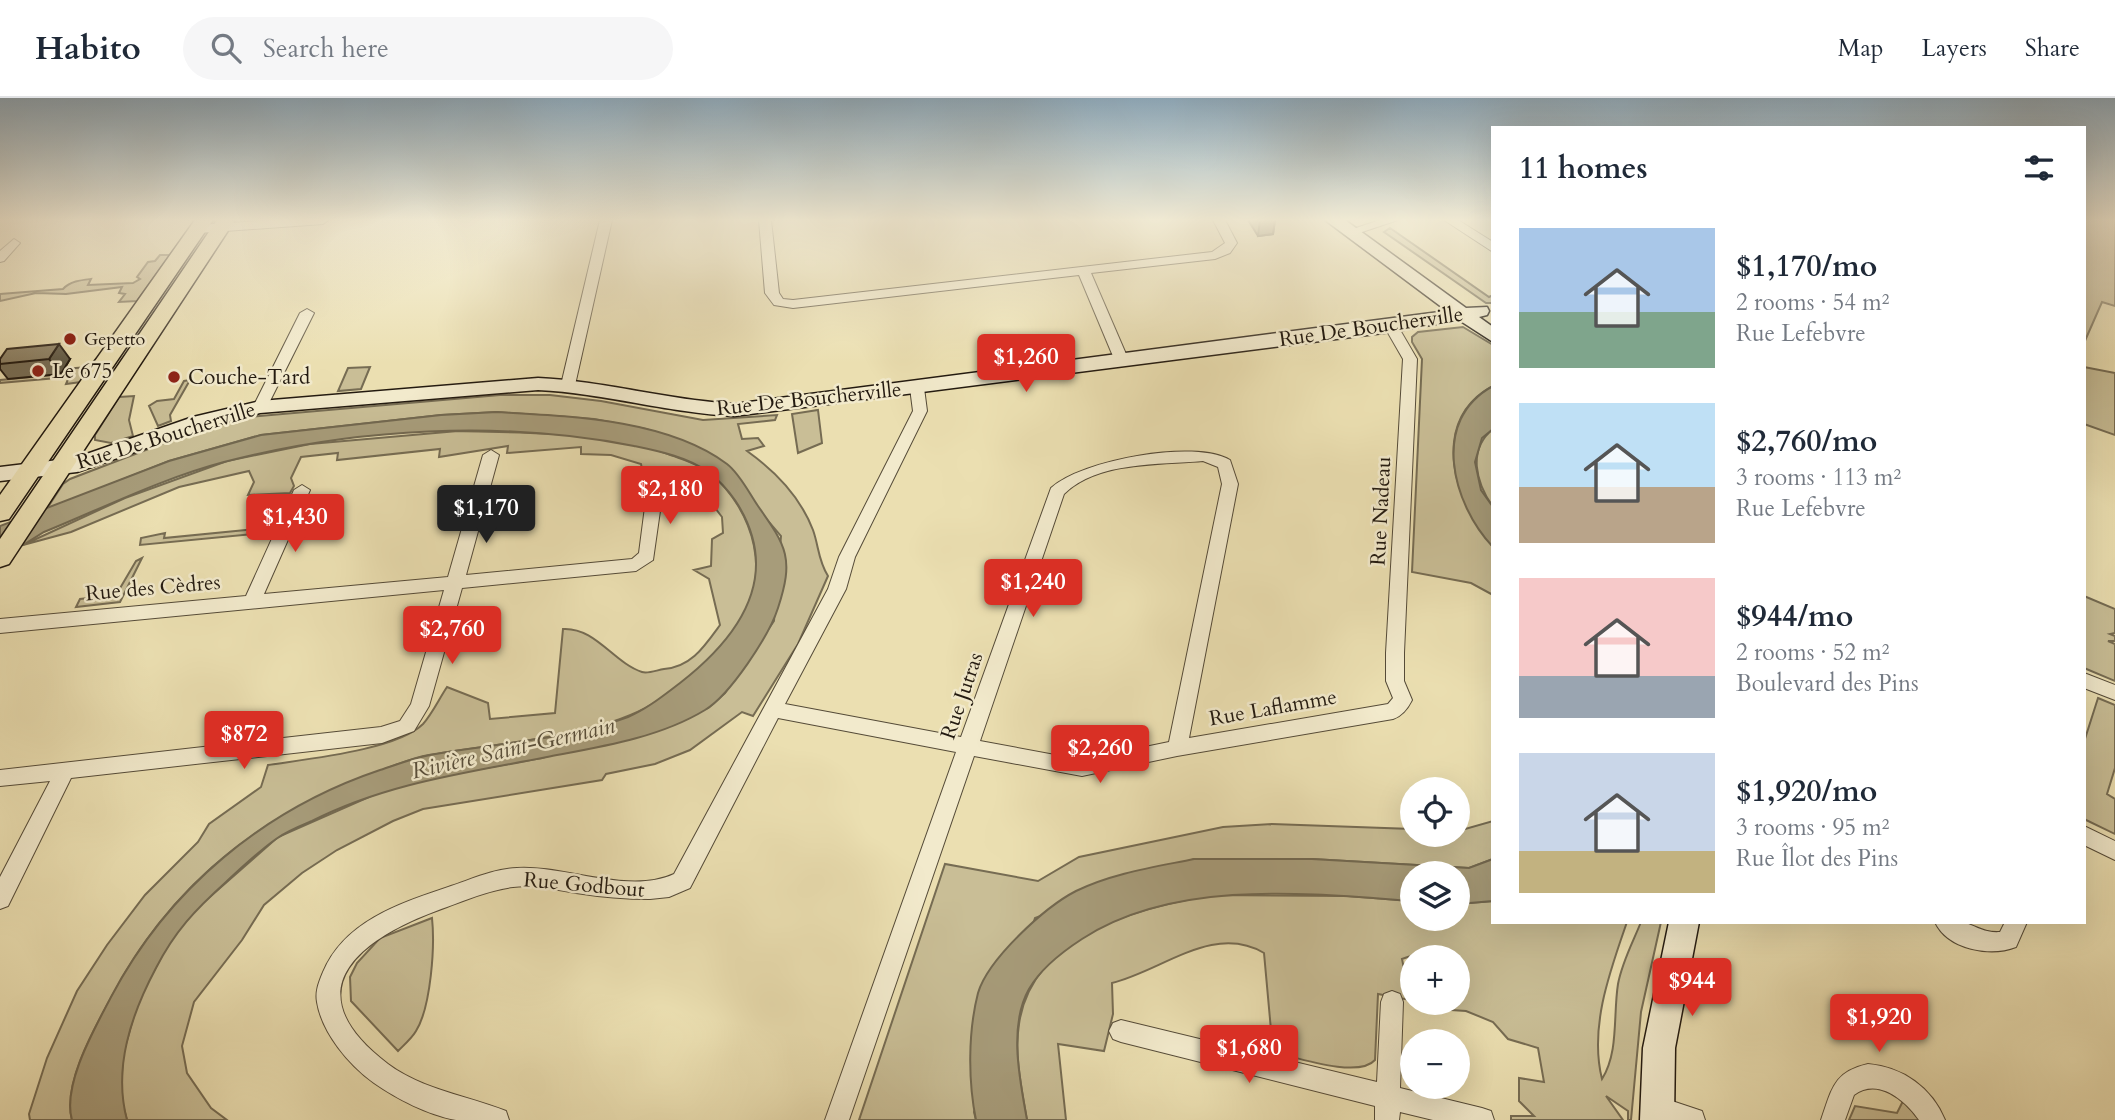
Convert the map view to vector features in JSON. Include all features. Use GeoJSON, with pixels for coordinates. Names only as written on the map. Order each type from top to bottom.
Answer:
{"type":"FeatureCollection","features":[{"type":"Feature","properties":{"kind":"main road"},"geometry":{"type":"LineString","coordinates":[[0,513],[180,268]]}},
{"type":"Feature","properties":{"kind":"main road"},"geometry":{"type":"LineString","coordinates":[[2,555],[185,268]]}},
{"type":"Feature","properties":{"kind":"street"},"geometry":{"type":"LineString","coordinates":[[568,385],[595,268]]}},
{"type":"Feature","properties":{"kind":"street"},"geometry":{"type":"LineString","coordinates":[[770,268],[772,293],[783,303],[1101,268]]}},
{"type":"Feature","properties":{"kind":"street"},"geometry":{"type":"LineString","coordinates":[[1412,268],[1479,315],[1491,333]]}},
{"type":"Feature","properties":{"kind":"street"},"geometry":{"type":"LineString","coordinates":[[1083,270],[1122,361]]}},
{"type":"Feature","properties":{"kind":"street"},"geometry":{"type":"LineString","coordinates":[[260,407],[307,313]]}},
{"type":"Feature","properties":{"kind":"street","name":"Rue De Boucherville"},"geometry":{"type":"LineString","coordinates":[[0,474],[60,467],[114,454],[212,418],[260,407],[518,384],[568,385],[724,411],[1479,315]]}},
{"type":"Feature","properties":{"kind":"street","name":"Rue Nadeau"},"geometry":{"type":"LineString","coordinates":[[1391,326],[1410,359],[1395,653],[1395,681],[1403,701]]}},
{"type":"Feature","properties":{"kind":"street","name":"Rue Godbout"},"geometry":{"type":"LineString","coordinates":[[497,1120],[405,1089],[382,1074],[362,1056],[339,1028],[327,1001],[329,985],[344,956],[357,941],[388,919],[498,881],[534,878],[649,891],[675,887],[692,867],[703,839],[775,710],[837,589],[848,556],[915,422],[921,404],[917,388]]}},
{"type":"Feature","properties":{"kind":"street"},"geometry":{"type":"LineString","coordinates":[[0,778],[383,735],[407,726],[420,706],[491,456]]}},
{"type":"Feature","properties":{"kind":"street","name":"Rue Jutras"},"geometry":{"type":"LineString","coordinates":[[836,1120],[1059,488],[1074,476],[1090,471],[1203,456],[1215,458],[1225,464],[1230,484],[1177,748]]}},
{"type":"Feature","properties":{"kind":"street","name":"Rue des Cèdres"},"geometry":{"type":"LineString","coordinates":[[0,626],[625,567],[644,561],[648,553],[657,476]]}},
{"type":"Feature","properties":{"kind":"street"},"geometry":{"type":"LineString","coordinates":[[253,602],[302,490]]}},
{"type":"Feature","properties":{"kind":"street"},"geometry":{"type":"LineString","coordinates":[[2086,681],[2115,693]]}},
{"type":"Feature","properties":{"kind":"street","name":"Rue Laflamme"},"geometry":{"type":"LineString","coordinates":[[775,710],[1082,768],[1177,748],[1369,714],[1385,714],[1399,707],[1403,701]]}},
{"type":"Feature","properties":{"kind":"street"},"geometry":{"type":"LineString","coordinates":[[0,899],[65,771]]}},
{"type":"Feature","properties":{"kind":"street"},"geometry":{"type":"LineString","coordinates":[[2086,836],[2115,851]]}},
{"type":"Feature","properties":{"kind":"street"},"geometry":{"type":"LineString","coordinates":[[1684,924],[1659,1048],[1657,1114],[1693,1120]]}},
{"type":"Feature","properties":{"kind":"street"},"geometry":{"type":"LineString","coordinates":[[1949,924],[1969,937],[1993,943],[2008,940],[2015,924]]}},
{"type":"Feature","properties":{"kind":"street"},"geometry":{"type":"LineString","coordinates":[[1388,1109],[1392,1002]]}},
{"type":"Feature","properties":{"kind":"street"},"geometry":{"type":"LineString","coordinates":[[1121,1031],[1388,1109],[1482,1120]]}},
{"type":"Feature","properties":{"kind":"street"},"geometry":{"type":"LineString","coordinates":[[1833,1120],[1845,1087],[1865,1077],[1878,1077],[1902,1085],[1922,1102],[1933,1120]]}},
{"type":"Feature","properties":{"kind":"shaded area"},"geometry":{"type":"Polygon","coordinates":[[[144,268],[161,268],[137,301],[119,302],[125,294],[119,293],[122,287],[66,294],[36,293],[0,301],[0,294],[63,289],[73,283],[91,279],[88,285],[133,283],[140,279],[137,277],[144,268]]]}},
{"type":"Feature","properties":{"kind":"shaded area"},"geometry":{"type":"Polygon","coordinates":[[[1435,268],[1447,268],[1491,296],[1491,303],[1486,303],[1435,268]]]}},
{"type":"Feature","properties":{"kind":"shaded area"},"geometry":{"type":"Polygon","coordinates":[[[2086,268],[2115,268],[2115,306],[2102,302],[2086,338],[2086,268]]]}},
{"type":"Feature","properties":{"kind":"shaded area"},"geometry":{"type":"Polygon","coordinates":[[[1463,327],[1491,344],[1491,387],[1477,397],[1465,411],[1454,442],[1454,459],[1462,493],[1491,545],[1491,594],[1471,583],[1412,572],[1422,359],[1412,337],[1418,332],[1463,327]]]}},
{"type":"Feature","properties":{"kind":"shaded area"},"geometry":{"type":"Polygon","coordinates":[[[97,358],[81,382],[66,384],[69,377],[0,383],[0,380],[61,374],[64,369],[88,367],[97,358]]]}},
{"type":"Feature","properties":{"kind":"shaded area"},"geometry":{"type":"Polygon","coordinates":[[[370,367],[361,389],[338,391],[348,368],[370,367]]]}},
{"type":"Feature","properties":{"kind":"shaded area"},"geometry":{"type":"Polygon","coordinates":[[[2086,367],[2115,373],[2115,435],[2086,425],[2086,367]]]}},
{"type":"Feature","properties":{"kind":"shaded area"},"geometry":{"type":"Polygon","coordinates":[[[190,380],[170,415],[171,421],[158,426],[149,406],[157,401],[174,399],[184,381],[190,380]]]}},
{"type":"Feature","properties":{"kind":"shaded area"},"geometry":{"type":"Polygon","coordinates":[[[500,395],[550,395],[601,401],[703,420],[777,415],[775,420],[738,424],[742,439],[758,438],[764,446],[747,451],[777,476],[801,506],[813,530],[820,559],[828,576],[798,644],[753,716],[742,712],[690,750],[655,764],[606,774],[602,780],[423,809],[337,850],[302,873],[264,905],[242,940],[194,1002],[182,1046],[187,1073],[211,1108],[227,1120],[127,1120],[121,1097],[123,1055],[138,1001],[173,935],[196,909],[278,837],[387,789],[429,778],[542,758],[708,708],[725,693],[774,621],[781,536],[712,455],[683,442],[646,429],[594,419],[496,412],[441,415],[261,435],[169,461],[46,510],[63,484],[70,479],[190,433],[247,417],[500,395]]]}},
{"type":"Feature","properties":{"kind":"shaded area"},"geometry":{"type":"Polygon","coordinates":[[[134,396],[129,420],[133,436],[111,443],[95,440],[95,435],[119,397],[134,396]]]}},
{"type":"Feature","properties":{"kind":"shaded area"},"geometry":{"type":"Polygon","coordinates":[[[818,410],[822,443],[798,453],[792,414],[818,410]]]}},
{"type":"Feature","properties":{"kind":"shaded area"},"geometry":{"type":"Polygon","coordinates":[[[458,431],[537,433],[618,441],[644,446],[706,470],[726,488],[738,506],[754,545],[754,587],[748,608],[737,627],[688,678],[654,703],[631,715],[575,732],[408,760],[330,791],[254,834],[220,860],[189,889],[160,921],[135,957],[97,1023],[82,1056],[72,1090],[72,1120],[30,1120],[29,1114],[47,1058],[77,991],[107,945],[145,895],[198,842],[209,824],[261,787],[268,765],[350,752],[393,741],[423,724],[447,687],[488,703],[490,719],[555,713],[563,629],[574,630],[595,639],[622,661],[647,673],[674,667],[689,660],[720,625],[709,579],[694,570],[711,566],[712,539],[723,533],[722,517],[709,500],[642,469],[641,464],[611,455],[581,454],[581,447],[507,453],[508,446],[439,457],[440,449],[337,460],[338,453],[301,457],[291,478],[294,486],[290,493],[248,495],[254,482],[249,471],[179,487],[71,532],[23,545],[125,498],[227,461],[310,444],[458,431]]]}},
{"type":"Feature","properties":{"kind":"shaded area"},"geometry":{"type":"Polygon","coordinates":[[[1491,431],[1491,504],[1482,488],[1477,467],[1477,457],[1485,437],[1491,431]]]}},
{"type":"Feature","properties":{"kind":"shaded area"},"geometry":{"type":"Polygon","coordinates":[[[276,527],[274,532],[140,545],[141,538],[165,533],[164,538],[276,527]]]}},
{"type":"Feature","properties":{"kind":"shaded area"},"geometry":{"type":"Polygon","coordinates":[[[142,558],[120,602],[76,607],[80,599],[116,595],[136,561],[142,558]]]}},
{"type":"Feature","properties":{"kind":"shaded area"},"geometry":{"type":"Polygon","coordinates":[[[2086,597],[2115,609],[2115,633],[2110,634],[2115,636],[2115,641],[2108,641],[2115,644],[2115,681],[2086,669],[2086,597]]]}},
{"type":"Feature","properties":{"kind":"shaded area"},"geometry":{"type":"Polygon","coordinates":[[[2098,698],[2115,705],[2115,768],[2107,794],[2115,799],[2115,834],[2086,820],[2086,736],[2098,698]]]}},
{"type":"Feature","properties":{"kind":"shaded area"},"geometry":{"type":"Polygon","coordinates":[[[1491,822],[1491,860],[1470,868],[1470,861],[1400,861],[1400,864],[1312,859],[1194,859],[1035,918],[974,1112],[976,1120],[859,1120],[945,864],[1038,881],[1079,857],[1223,827],[1272,824],[1400,829],[1400,847],[1470,847],[1470,828],[1491,822]]]}},
{"type":"Feature","properties":{"kind":"shaded area"},"geometry":{"type":"Polygon","coordinates":[[[1214,895],[1347,896],[1400,900],[1400,931],[1470,931],[1470,903],[1491,901],[1491,924],[1626,924],[1603,999],[1598,1039],[1602,1079],[1611,1057],[1618,984],[1625,960],[1640,924],[1661,924],[1641,1012],[1631,1120],[1628,1120],[1628,1111],[1606,1096],[1623,1120],[1511,1120],[1511,1116],[1534,1116],[1519,1101],[1519,1078],[1544,1082],[1538,1048],[1508,1039],[1493,1022],[1470,1013],[1470,945],[1400,945],[1400,998],[1378,994],[1375,1060],[1367,1065],[1341,1067],[1273,1052],[1264,953],[1245,945],[1226,943],[1188,952],[1112,983],[1113,1014],[1104,1051],[1058,1044],[1066,1120],[1027,1120],[1018,1060],[1018,1036],[1028,993],[1044,968],[1067,947],[1093,930],[1154,908],[1214,895]]]}},
{"type":"Feature","properties":{"kind":"shaded area"},"geometry":{"type":"Polygon","coordinates":[[[432,918],[432,960],[425,1007],[416,1031],[398,1051],[351,1001],[350,977],[357,963],[380,938],[432,918]]]}},
{"type":"Feature","properties":{"kind":"shaded area"},"geometry":{"type":"Polygon","coordinates":[[[1903,1101],[1922,1120],[1849,1120],[1855,1106],[1897,1113],[1903,1101]]]}},
{"type":"Feature","properties":{"kind":"water"},"geometry":{"type":"Polygon","coordinates":[[[1491,388],[1491,431],[1482,438],[1475,462],[1481,490],[1491,504],[1491,544],[1467,508],[1458,486],[1454,463],[1455,441],[1461,419],[1473,401],[1491,388]]]}},
{"type":"Feature","properties":{"kind":"water","name":"Rivière Saint-Germain"},"geometry":{"type":"Polygon","coordinates":[[[497,412],[585,418],[647,429],[676,437],[703,449],[732,468],[776,532],[785,554],[786,577],[783,591],[773,620],[758,649],[737,679],[715,702],[687,720],[668,728],[608,745],[398,788],[340,808],[276,839],[244,865],[195,912],[178,932],[156,968],[132,1023],[123,1061],[123,1100],[127,1120],[72,1120],[70,1106],[76,1074],[89,1040],[111,997],[134,958],[161,921],[223,858],[259,830],[297,807],[380,770],[430,755],[580,731],[605,725],[642,710],[697,669],[713,654],[740,620],[755,580],[756,559],[752,536],[741,509],[723,485],[700,467],[672,455],[634,446],[533,433],[481,431],[376,435],[274,450],[178,476],[44,532],[23,545],[0,550],[0,526],[169,461],[261,435],[441,415],[497,412]]]}},
{"type":"Feature","properties":{"kind":"water"},"geometry":{"type":"Polygon","coordinates":[[[1194,859],[1312,859],[1400,864],[1400,900],[1329,895],[1242,894],[1199,898],[1157,907],[1118,920],[1082,939],[1060,955],[1046,967],[1029,989],[1023,1004],[1017,1036],[1019,1071],[1027,1120],[976,1120],[970,1056],[972,1024],[978,993],[984,980],[1005,950],[1049,909],[1076,891],[1119,875],[1194,859]]]}},
{"type":"Feature","properties":{"kind":"water"},"geometry":{"type":"Polygon","coordinates":[[[1491,860],[1491,901],[1470,903],[1470,868],[1491,860]]]}},
{"type":"Feature","properties":{"kind":"building"},"geometry":{"type":"Polygon","coordinates":[[[59,344],[49,359],[0,364],[0,359],[7,349],[59,344]]]}},
{"type":"Feature","properties":{"kind":"place","name":"Gepetto"},"geometry":{"type":"Point","coordinates":[70,339]}},
{"type":"Feature","properties":{"kind":"place","name":"Le 675"},"geometry":{"type":"Point","coordinates":[38,371]}},
{"type":"Feature","properties":{"kind":"place","name":"Couche-Tard"},"geometry":{"type":"Point","coordinates":[174,377]}}]}
